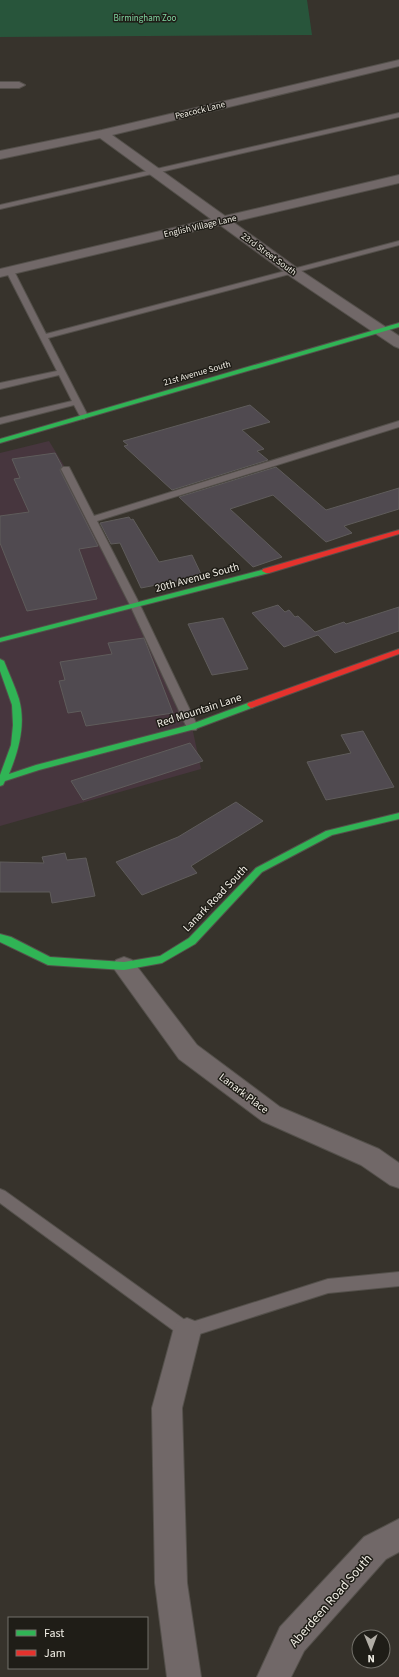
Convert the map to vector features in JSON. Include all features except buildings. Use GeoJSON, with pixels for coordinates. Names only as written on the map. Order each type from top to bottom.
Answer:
{"type":"FeatureCollection","features":[{"type":"Feature","properties":{"kind":"street","name":"Peacock Lane"},"geometry":{"type":"LineString","coordinates":[[0,155],[102,134],[399,63]]}},
{"type":"Feature","properties":{"kind":"street"},"geometry":{"type":"LineString","coordinates":[[0,85],[19,85]]}},
{"type":"Feature","properties":{"kind":"street","name":"23rd Street South"},"geometry":{"type":"LineString","coordinates":[[102,134],[292,271],[399,343]]}},
{"type":"Feature","properties":{"kind":"street","name":"English Village Lane"},"geometry":{"type":"LineString","coordinates":[[5,272],[399,179]]}},
{"type":"Feature","properties":{"kind":"street","name":"21st Avenue South"},"geometry":{"type":"LineString","coordinates":[[0,441],[399,325]]}},
{"type":"Feature","properties":{"kind":"street","name":"20th Avenue South"},"geometry":{"type":"LineString","coordinates":[[0,640],[304,561],[399,532]]}},
{"type":"Feature","properties":{"kind":"street","name":"Red Mountain Lane"},"geometry":{"type":"LineString","coordinates":[[1,781],[36,768],[192,727],[399,651]]}},
{"type":"Feature","properties":{"kind":"street"},"geometry":{"type":"LineString","coordinates":[[0,661],[16,705],[16,729],[12,755],[1,781]]}},
{"type":"Feature","properties":{"kind":"street","name":"Lanark Road South"},"geometry":{"type":"LineString","coordinates":[[0,938],[8,940],[48,961],[124,966],[162,959],[192,941],[259,870],[329,833],[389,817],[399,816]]}},
{"type":"Feature","properties":{"kind":"street","name":"Lanark Place"},"geometry":{"type":"LineString","coordinates":[[124,966],[188,1052],[271,1114],[370,1157],[399,1177]]}},
{"type":"Feature","properties":{"kind":"street"},"geometry":{"type":"LineString","coordinates":[[184,1677],[171,1583],[167,1408],[187,1332]]}},
{"type":"Feature","properties":{"kind":"street","name":"Aberdeen Road South"},"geometry":{"type":"LineString","coordinates":[[274,1677],[292,1640],[375,1548],[399,1535]]}},
{"type":"Feature","properties":{"kind":"lane"},"geometry":{"type":"LineString","coordinates":[[0,208],[399,115]]}},
{"type":"Feature","properties":{"kind":"lane"},"geometry":{"type":"LineString","coordinates":[[44,337],[399,243]]}},
{"type":"Feature","properties":{"kind":"lane"},"geometry":{"type":"LineString","coordinates":[[5,272],[44,337],[84,416]]}},
{"type":"Feature","properties":{"kind":"lane"},"geometry":{"type":"LineString","coordinates":[[0,386],[62,372]]}},
{"type":"Feature","properties":{"kind":"lane"},"geometry":{"type":"LineString","coordinates":[[0,421],[77,402]]}},
{"type":"Feature","properties":{"kind":"lane"},"geometry":{"type":"LineString","coordinates":[[93,519],[399,424]]}},
{"type":"Feature","properties":{"kind":"lane"},"geometry":{"type":"LineString","coordinates":[[66,468],[135,605],[192,727]]}},
{"type":"Feature","properties":{"kind":"lane"},"geometry":{"type":"LineString","coordinates":[[0,1195],[187,1332],[328,1286],[399,1279]]}},
{"type":"Feature","properties":{"kind":"shaded area"},"geometry":{"type":"Polygon","coordinates":[[[49,441],[66,469],[192,727],[201,769],[0,826],[0,453],[49,441]]]}},
{"type":"Feature","properties":{"kind":"green space","name":"Birmingham Zoo"},"geometry":{"type":"Polygon","coordinates":[[[0,0],[307,0],[312,35],[0,37],[0,0]]]}},
{"type":"Feature","properties":{"kind":"traffic: fast"},"geometry":{"type":"LineString","coordinates":[[0,441],[399,325]]}},
{"type":"Feature","properties":{"kind":"traffic: fast"},"geometry":{"type":"LineString","coordinates":[[0,640],[266,571]]}},
{"type":"Feature","properties":{"kind":"traffic: fast"},"geometry":{"type":"LineString","coordinates":[[0,661],[15,699],[17,715],[17,735],[15,745],[9,765],[0,783]]}},
{"type":"Feature","properties":{"kind":"traffic: fast"},"geometry":{"type":"LineString","coordinates":[[3,779],[36,768],[192,727],[251,705]]}},
{"type":"Feature","properties":{"kind":"traffic: fast"},"geometry":{"type":"LineString","coordinates":[[0,938],[8,940],[48,961],[124,966],[162,959],[192,941],[259,870],[329,833],[399,816]]}},
{"type":"Feature","properties":{"kind":"traffic: jam"},"geometry":{"type":"LineString","coordinates":[[266,571],[399,532]]}},
{"type":"Feature","properties":{"kind":"traffic: jam"},"geometry":{"type":"LineString","coordinates":[[251,705],[399,651]]}}]}
